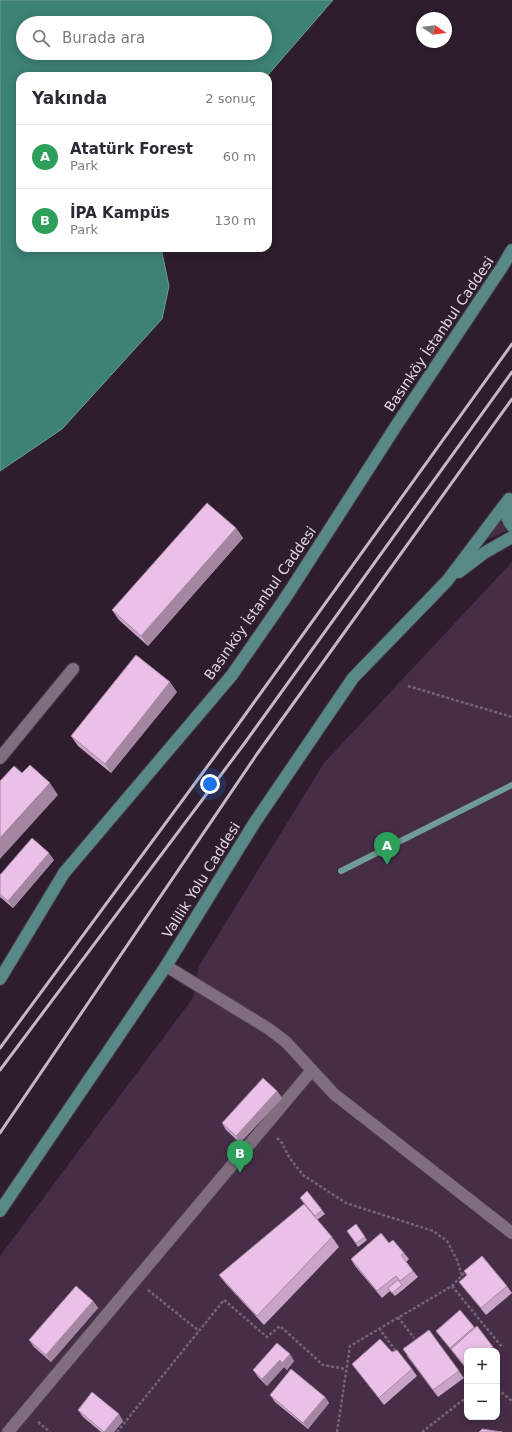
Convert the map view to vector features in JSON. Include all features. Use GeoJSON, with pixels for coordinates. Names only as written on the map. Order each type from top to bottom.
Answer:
{"type":"FeatureCollection","features":[{"type":"Feature","properties":{"kind":"main road","name":"Basınköy İstanbul Caddesi"},"geometry":{"type":"LineString","coordinates":[[0,978],[64,873],[232,675],[286,597],[512,250]]}},
{"type":"Feature","properties":{"kind":"main road"},"geometry":{"type":"LineString","coordinates":[[510,497],[506,505],[506,512],[512,526]]}},
{"type":"Feature","properties":{"kind":"main road"},"geometry":{"type":"LineString","coordinates":[[447,581],[510,497]]}},
{"type":"Feature","properties":{"kind":"main road"},"geometry":{"type":"LineString","coordinates":[[447,581],[484,552],[512,536]]}},
{"type":"Feature","properties":{"kind":"main road","name":"Valilik Yolu Caddesi"},"geometry":{"type":"LineString","coordinates":[[0,1211],[166,966],[255,822],[353,678],[447,581]]}},
{"type":"Feature","properties":{"kind":"lane"},"geometry":{"type":"LineString","coordinates":[[0,758],[73,669]]}},
{"type":"Feature","properties":{"kind":"lane"},"geometry":{"type":"LineString","coordinates":[[166,966],[269,1029],[286,1042],[334,1094],[512,1233]]}},
{"type":"Feature","properties":{"kind":"lane"},"geometry":{"type":"LineString","coordinates":[[8,1432],[312,1070]]}},
{"type":"Feature","properties":{"kind":"path"},"geometry":{"type":"LineString","coordinates":[[408,686],[512,717]]}},
{"type":"Feature","properties":{"kind":"path"},"geometry":{"type":"LineString","coordinates":[[265,1126],[282,1144],[289,1157],[304,1175],[319,1186],[346,1203],[433,1231],[446,1240],[457,1260],[462,1276]]}},
{"type":"Feature","properties":{"kind":"path"},"geometry":{"type":"LineString","coordinates":[[337,1432],[350,1346],[452,1286],[470,1267]]}},
{"type":"Feature","properties":{"kind":"path"},"geometry":{"type":"LineString","coordinates":[[136,1280],[199,1331]]}},
{"type":"Feature","properties":{"kind":"path"},"geometry":{"type":"LineString","coordinates":[[452,1286],[502,1347]]}},
{"type":"Feature","properties":{"kind":"path"},"geometry":{"type":"LineString","coordinates":[[117,1432],[224,1300],[267,1337],[280,1326],[323,1365],[346,1369]]}},
{"type":"Feature","properties":{"kind":"path"},"geometry":{"type":"LineString","coordinates":[[398,1317],[414,1338]]}},
{"type":"Feature","properties":{"kind":"path"},"geometry":{"type":"LineString","coordinates":[[379,1328],[395,1350]]}},
{"type":"Feature","properties":{"kind":"path"},"geometry":{"type":"LineString","coordinates":[[500,1391],[512,1401]]}},
{"type":"Feature","properties":{"kind":"path"},"geometry":{"type":"LineString","coordinates":[[422,1432],[464,1399]]}},
{"type":"Feature","properties":{"kind":"shaded area"},"geometry":{"type":"Polygon","coordinates":[[[0,0],[333,0],[270,72],[16,72],[16,252],[162,252],[169,286],[162,319],[62,429],[0,471],[0,0]]]}},
{"type":"Feature","properties":{"kind":"shaded area"},"geometry":{"type":"Polygon","coordinates":[[[501,521],[508,530],[482,542],[501,521]]]}},
{"type":"Feature","properties":{"kind":"shaded area"},"geometry":{"type":"Polygon","coordinates":[[[512,562],[512,1432],[0,1432],[0,1256],[193,998],[199,966],[324,763],[512,562]]]}},
{"type":"Feature","properties":{"kind":"building"},"geometry":{"type":"Polygon","coordinates":[[[207,503],[236,528],[141,636],[112,610],[207,503]]]}},
{"type":"Feature","properties":{"kind":"building"},"geometry":{"type":"Polygon","coordinates":[[[136,655],[170,682],[105,764],[71,736],[136,655]]]}},
{"type":"Feature","properties":{"kind":"building"},"geometry":{"type":"Polygon","coordinates":[[[30,765],[50,783],[0,838],[0,781],[14,766],[22,773],[30,765]]]}},
{"type":"Feature","properties":{"kind":"building"},"geometry":{"type":"Polygon","coordinates":[[[32,838],[49,853],[8,901],[0,894],[0,875],[32,838]]]}},
{"type":"Feature","properties":{"kind":"building"},"geometry":{"type":"Polygon","coordinates":[[[263,1078],[277,1091],[236,1136],[222,1123],[263,1078]]]}},
{"type":"Feature","properties":{"kind":"building"},"geometry":{"type":"Polygon","coordinates":[[[307,1191],[322,1210],[315,1216],[300,1198],[307,1191]]]}},
{"type":"Feature","properties":{"kind":"building"},"geometry":{"type":"Polygon","coordinates":[[[304,1204],[332,1237],[257,1316],[219,1275],[304,1204]]]}},
{"type":"Feature","properties":{"kind":"building"},"geometry":{"type":"Polygon","coordinates":[[[356,1224],[365,1237],[356,1243],[347,1231],[356,1224]]]}},
{"type":"Feature","properties":{"kind":"building"},"geometry":{"type":"Polygon","coordinates":[[[381,1233],[389,1243],[393,1240],[404,1253],[401,1255],[413,1271],[400,1281],[396,1276],[377,1291],[351,1259],[381,1233]]]}},
{"type":"Feature","properties":{"kind":"building"},"geometry":{"type":"Polygon","coordinates":[[[482,1256],[507,1286],[481,1308],[459,1282],[467,1275],[464,1271],[482,1256]]]}},
{"type":"Feature","properties":{"kind":"building"},"geometry":{"type":"Polygon","coordinates":[[[398,1280],[402,1285],[392,1293],[388,1288],[398,1280]]]}},
{"type":"Feature","properties":{"kind":"building"},"geometry":{"type":"Polygon","coordinates":[[[76,1286],[93,1301],[46,1355],[29,1340],[76,1286]]]}},
{"type":"Feature","properties":{"kind":"building"},"geometry":{"type":"Polygon","coordinates":[[[460,1310],[474,1327],[450,1348],[436,1331],[460,1310]]]}},
{"type":"Feature","properties":{"kind":"building"},"geometry":{"type":"Polygon","coordinates":[[[477,1326],[493,1347],[464,1348],[464,1365],[451,1349],[477,1326]]]}},
{"type":"Feature","properties":{"kind":"building"},"geometry":{"type":"Polygon","coordinates":[[[429,1330],[459,1371],[433,1390],[403,1349],[429,1330]]]}},
{"type":"Feature","properties":{"kind":"building"},"geometry":{"type":"Polygon","coordinates":[[[380,1339],[392,1352],[397,1350],[412,1369],[379,1398],[352,1364],[380,1339]]]}},
{"type":"Feature","properties":{"kind":"building"},"geometry":{"type":"Polygon","coordinates":[[[277,1343],[290,1354],[282,1363],[280,1360],[262,1379],[253,1370],[277,1343]]]}},
{"type":"Feature","properties":{"kind":"building"},"geometry":{"type":"Polygon","coordinates":[[[291,1369],[325,1397],[303,1423],[270,1395],[291,1369]]]}},
{"type":"Feature","properties":{"kind":"building"},"geometry":{"type":"Polygon","coordinates":[[[92,1392],[119,1414],[104,1432],[78,1410],[92,1392]]]}},
{"type":"Feature","properties":{"kind":"building"},"geometry":{"type":"Polygon","coordinates":[[[482,1429],[502,1432],[479,1432],[482,1429]]]}},
{"type":"Feature","properties":{"kind":"waterway"},"geometry":{"type":"LineString","coordinates":[[341,871],[512,785]]}},
{"type":"Feature","properties":{"kind":"railway"},"geometry":{"type":"LineString","coordinates":[[0,1048],[232,733],[512,344]]}},
{"type":"Feature","properties":{"kind":"railway"},"geometry":{"type":"LineString","coordinates":[[0,1070],[244,744],[512,372]]}},
{"type":"Feature","properties":{"kind":"railway"},"geometry":{"type":"LineString","coordinates":[[0,1133],[257,754],[512,399]]}},
{"type":"Feature","properties":{"kind":"place","name":"Atatürk Forest"},"geometry":{"type":"Point","coordinates":[387,865]}},
{"type":"Feature","properties":{"kind":"place","name":"İPA Kampüs"},"geometry":{"type":"Point","coordinates":[240,1173]}}]}
